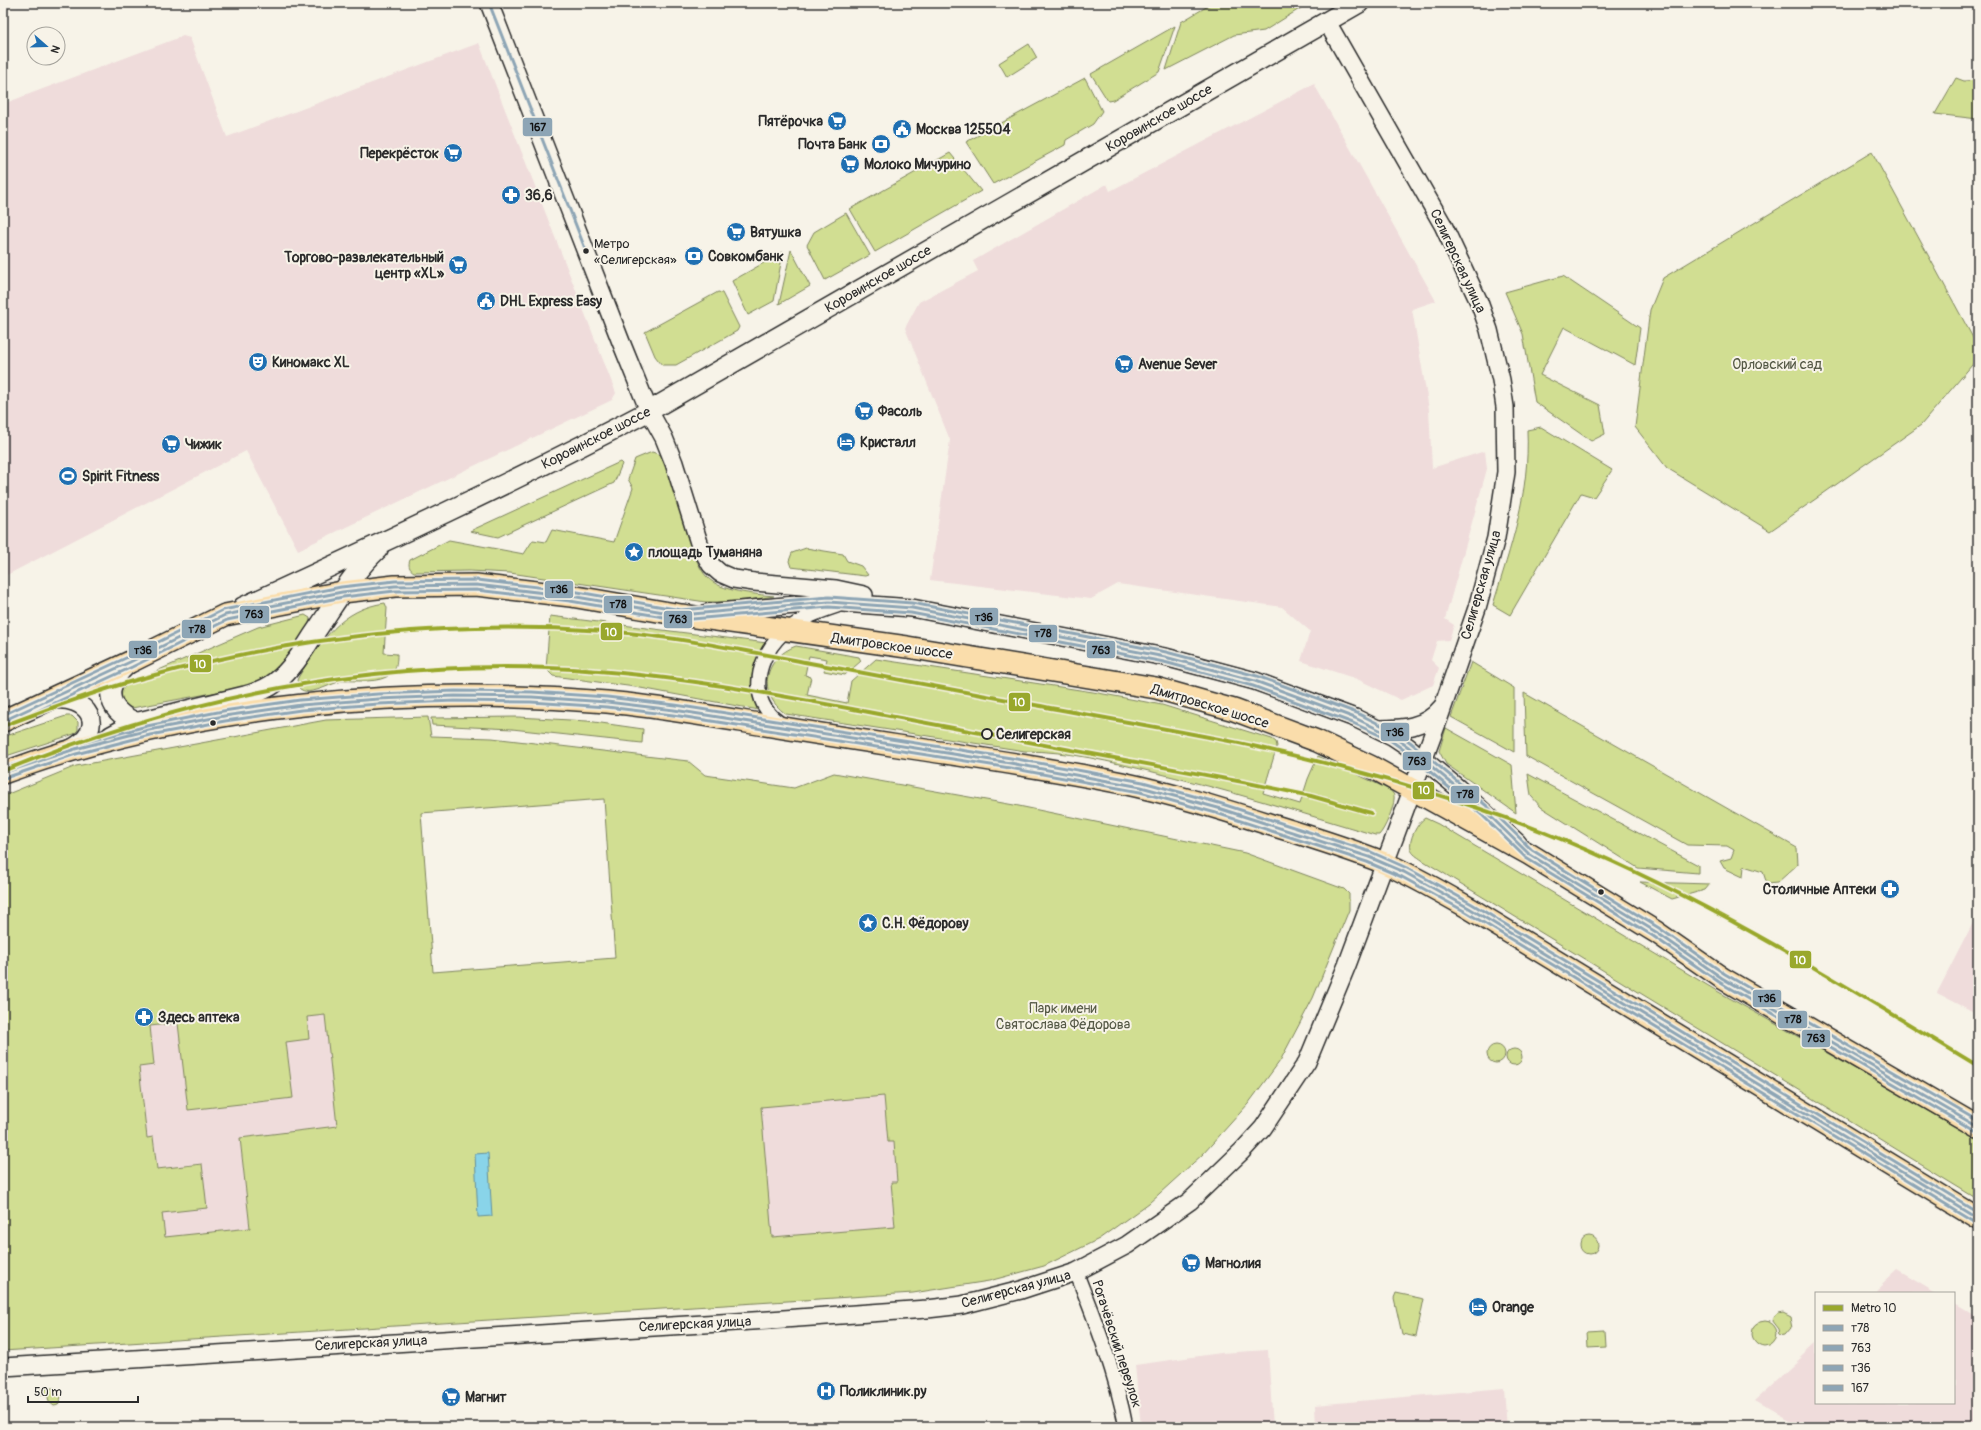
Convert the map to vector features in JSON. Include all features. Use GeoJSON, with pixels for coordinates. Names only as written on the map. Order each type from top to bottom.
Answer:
{"type":"FeatureCollection","features":[{"type":"Feature","properties":{"kind":"main road","name":"Коровинское шоссе"},"geometry":{"type":"LineString","coordinates":[[225,615],[388,541],[596,440],[650,411],[1360,3]]}},
{"type":"Feature","properties":{"kind":"main road","name":"Коровинское шоссе"},"geometry":{"type":"LineString","coordinates":[[342,592],[367,559],[388,541]]}},
{"type":"Feature","properties":{"kind":"main road","name":"Дмитровское шоссе"},"geometry":{"type":"LineString","coordinates":[[3,721],[130,662],[225,615],[342,592],[395,586],[476,586],[571,596],[681,615],[922,650],[1156,688],[1234,710],[1317,741],[1370,766],[1529,854],[1656,932],[1722,978],[1978,1127]]}},
{"type":"Feature","properties":{"kind":"main road"},"geometry":{"type":"LineString","coordinates":[[101,742],[135,723],[261,691],[288,671],[300,656],[342,592]]}},
{"type":"Feature","properties":{"kind":"main road"},"geometry":{"type":"LineString","coordinates":[[130,662],[114,679],[110,695],[116,711],[124,718],[135,723],[158,728]]}},
{"type":"Feature","properties":{"kind":"main road"},"geometry":{"type":"LineString","coordinates":[[3,773],[68,750],[158,728],[215,718],[316,704],[383,699],[491,695],[551,698],[660,707],[1026,766],[1123,784],[1198,802],[1337,845],[1385,863],[1469,908],[1978,1218]]}},
{"type":"Feature","properties":{"kind":"street"},"geometry":{"type":"LineString","coordinates":[[489,3],[650,411],[664,438],[674,463],[700,546],[711,565],[720,573],[734,579],[754,582],[836,589],[874,597],[912,608],[1165,657],[1255,681],[1330,708],[1378,729],[1407,746],[1485,811],[1529,854]]}},
{"type":"Feature","properties":{"kind":"street","name":"Селигерская улица"},"geometry":{"type":"LineString","coordinates":[[3,1367],[927,1309],[984,1300],[1045,1283],[1076,1272],[1127,1245],[1190,1201],[1242,1151],[1263,1128],[1307,1062],[1347,965],[1411,789],[1443,707],[1477,608],[1489,570],[1497,532],[1506,465],[1505,407],[1501,380],[1489,330],[1479,302],[1442,224],[1327,22]]}},
{"type":"Feature","properties":{"kind":"street"},"geometry":{"type":"LineString","coordinates":[[681,615],[748,610],[798,604],[850,602],[912,608]]}},
{"type":"Feature","properties":{"kind":"street"},"geometry":{"type":"LineString","coordinates":[[799,730],[784,725],[772,717],[764,704],[759,690],[760,669],[776,641],[787,630],[808,616],[850,602]]}},
{"type":"Feature","properties":{"kind":"street"},"geometry":{"type":"LineString","coordinates":[[40,704],[64,699],[77,703],[88,711],[92,724],[90,732],[81,744],[68,750]]}},
{"type":"Feature","properties":{"kind":"street"},"geometry":{"type":"LineString","coordinates":[[1378,729],[1396,729],[1417,725],[1435,716],[1443,707]]}},
{"type":"Feature","properties":{"kind":"street","name":"Рогачёвский переулок"},"geometry":{"type":"LineString","coordinates":[[1076,1272],[1110,1367],[1120,1398],[1126,1427]]}},
{"type":"Feature","properties":{"kind":"shaded area"},"geometry":{"type":"Polygon","coordinates":[[[183,36],[190,38],[227,137],[479,43],[616,393],[612,400],[298,550],[246,451],[3,577],[3,104],[183,36]]]}},
{"type":"Feature","properties":{"kind":"shaded area"},"geometry":{"type":"Polygon","coordinates":[[[1314,84],[1436,301],[1412,309],[1429,409],[1432,468],[1485,451],[1487,469],[1445,619],[1454,625],[1449,640],[1437,641],[1431,660],[1439,668],[1433,685],[1401,700],[1357,679],[1301,661],[1310,631],[1282,607],[1118,584],[1091,599],[930,580],[950,440],[905,328],[919,302],[978,271],[973,261],[1107,184],[1110,191],[1314,84]]]}},
{"type":"Feature","properties":{"kind":"shaded area"},"geometry":{"type":"Polygon","coordinates":[[[1978,913],[1978,1014],[1937,993],[1978,913]]]}},
{"type":"Feature","properties":{"kind":"shaded area"},"geometry":{"type":"Polygon","coordinates":[[[325,1015],[337,1126],[240,1138],[250,1228],[165,1238],[162,1213],[202,1164],[157,1169],[153,1137],[147,1138],[139,1067],[154,1065],[150,1026],[178,1023],[292,1098],[286,1042],[307,1017],[325,1015]]]}},
{"type":"Feature","properties":{"kind":"shaded area"},"geometry":{"type":"Polygon","coordinates":[[[884,1096],[888,1142],[894,1142],[897,1182],[891,1183],[895,1227],[771,1238],[761,1106],[884,1096]]]}},
{"type":"Feature","properties":{"kind":"shaded area"},"geometry":{"type":"Polygon","coordinates":[[[1897,1270],[1934,1292],[1873,1292],[1897,1270]]]}},
{"type":"Feature","properties":{"kind":"shaded area"},"geometry":{"type":"Polygon","coordinates":[[[1955,1304],[1978,1317],[1978,1427],[1802,1427],[1755,1400],[1815,1345],[1815,1404],[1955,1404],[1955,1304]]]}},
{"type":"Feature","properties":{"kind":"shaded area"},"geometry":{"type":"Polygon","coordinates":[[[1268,1350],[1273,1427],[1141,1427],[1135,1365],[1221,1353],[1268,1350]]]}},
{"type":"Feature","properties":{"kind":"shaded area"},"geometry":{"type":"Polygon","coordinates":[[[1504,1388],[1507,1427],[1316,1427],[1315,1405],[1504,1388]]]}},
{"type":"Feature","properties":{"kind":"green space"},"geometry":{"type":"Polygon","coordinates":[[[1213,3],[1309,3],[1264,31],[1234,35],[1166,70],[1181,22],[1213,3]]]}},
{"type":"Feature","properties":{"kind":"green space"},"geometry":{"type":"Polygon","coordinates":[[[1175,26],[1159,72],[1113,100],[1108,101],[1091,74],[1175,26]]]}},
{"type":"Feature","properties":{"kind":"green space"},"geometry":{"type":"Polygon","coordinates":[[[1029,44],[1037,58],[1007,77],[999,63],[1029,44]]]}},
{"type":"Feature","properties":{"kind":"green space"},"geometry":{"type":"Polygon","coordinates":[[[1085,78],[1102,111],[1093,124],[1066,140],[1065,145],[993,184],[966,142],[1085,78]]]}},
{"type":"Feature","properties":{"kind":"green space"},"geometry":{"type":"Polygon","coordinates":[[[1956,78],[1964,81],[1978,80],[1978,119],[1935,114],[1956,78]]]}},
{"type":"Feature","properties":{"kind":"green space","name":"Орловский сад"},"geometry":{"type":"Polygon","coordinates":[[[1872,152],[1978,347],[1978,358],[1921,425],[1770,531],[1667,468],[1635,427],[1650,310],[1663,278],[1872,152]]]}},
{"type":"Feature","properties":{"kind":"green space"},"geometry":{"type":"Polygon","coordinates":[[[950,153],[981,191],[875,252],[850,209],[950,153]]]}},
{"type":"Feature","properties":{"kind":"green space"},"geometry":{"type":"Polygon","coordinates":[[[846,213],[870,255],[825,280],[807,245],[814,232],[846,213]]]}},
{"type":"Feature","properties":{"kind":"green space"},"geometry":{"type":"Polygon","coordinates":[[[791,250],[810,286],[779,304],[791,250]]]}},
{"type":"Feature","properties":{"kind":"green space"},"geometry":{"type":"Polygon","coordinates":[[[783,252],[774,301],[748,315],[732,281],[783,252]]]}},
{"type":"Feature","properties":{"kind":"green space"},"geometry":{"type":"Polygon","coordinates":[[[1563,276],[1640,328],[1635,365],[1564,327],[1540,375],[1600,405],[1605,434],[1591,441],[1535,402],[1523,334],[1505,292],[1563,276]]]}},
{"type":"Feature","properties":{"kind":"green space"},"geometry":{"type":"Polygon","coordinates":[[[718,292],[722,293],[739,327],[737,331],[676,365],[662,365],[655,356],[645,332],[718,292]]]}},
{"type":"Feature","properties":{"kind":"green space"},"geometry":{"type":"Polygon","coordinates":[[[1541,427],[1612,470],[1594,497],[1581,493],[1510,615],[1493,605],[1518,519],[1525,476],[1527,430],[1541,427]]]}},
{"type":"Feature","properties":{"kind":"green space"},"geometry":{"type":"Polygon","coordinates":[[[652,452],[661,455],[667,465],[689,541],[701,568],[707,577],[713,582],[729,589],[774,596],[739,602],[706,602],[510,573],[469,571],[414,572],[410,568],[410,560],[449,540],[524,554],[533,540],[546,542],[552,530],[614,542],[633,488],[628,479],[635,459],[652,452]]]}},
{"type":"Feature","properties":{"kind":"green space"},"geometry":{"type":"Polygon","coordinates":[[[620,462],[622,464],[614,483],[498,537],[470,531],[620,462]]]}},
{"type":"Feature","properties":{"kind":"green space"},"geometry":{"type":"Polygon","coordinates":[[[806,548],[843,554],[847,561],[861,566],[868,575],[865,576],[791,567],[789,561],[792,553],[806,548]]]}},
{"type":"Feature","properties":{"kind":"green space"},"geometry":{"type":"Polygon","coordinates":[[[385,603],[387,608],[384,653],[397,654],[396,665],[393,672],[380,679],[368,681],[343,681],[314,691],[303,691],[299,688],[297,680],[299,676],[324,639],[334,629],[356,612],[370,606],[385,603]]]}},
{"type":"Feature","properties":{"kind":"green space"},"geometry":{"type":"Polygon","coordinates":[[[305,615],[310,618],[309,624],[287,659],[269,676],[250,686],[132,708],[127,706],[121,699],[122,689],[129,683],[258,627],[305,615]]]}},
{"type":"Feature","properties":{"kind":"green space"},"geometry":{"type":"Polygon","coordinates":[[[550,616],[767,643],[757,659],[752,675],[753,692],[759,710],[635,687],[553,676],[546,669],[550,616]]]}},
{"type":"Feature","properties":{"kind":"green space"},"geometry":{"type":"Polygon","coordinates":[[[796,646],[859,657],[861,661],[845,675],[824,671],[827,659],[809,656],[805,675],[811,677],[807,695],[847,703],[851,681],[876,659],[1093,692],[1162,705],[1272,739],[1276,742],[1277,746],[1263,793],[1300,804],[1308,779],[1318,756],[1388,789],[1394,796],[1394,803],[1381,832],[1379,835],[1375,835],[1209,786],[1105,761],[1041,751],[1025,751],[786,714],[777,706],[770,696],[768,677],[771,667],[777,659],[785,652],[796,646]]]}},
{"type":"Feature","properties":{"kind":"green space"},"geometry":{"type":"Polygon","coordinates":[[[1471,662],[1514,688],[1514,752],[1451,717],[1471,662]]]}},
{"type":"Feature","properties":{"kind":"green space"},"geometry":{"type":"Polygon","coordinates":[[[1524,693],[1797,848],[1798,864],[1777,883],[1767,884],[1763,872],[1744,866],[1743,877],[1724,868],[1720,861],[1731,858],[1734,850],[1727,846],[1687,845],[1526,756],[1524,693]]]}},
{"type":"Feature","properties":{"kind":"green space"},"geometry":{"type":"Polygon","coordinates":[[[66,716],[72,716],[78,722],[78,730],[74,734],[3,757],[3,737],[66,716]]]}},
{"type":"Feature","properties":{"kind":"green space","name":"Парк имени Святослава Фёдорова"},"geometry":{"type":"Polygon","coordinates":[[[428,717],[431,736],[492,738],[688,761],[705,775],[794,788],[834,773],[1014,805],[1245,853],[1344,889],[1349,894],[1349,910],[1313,998],[1280,1061],[1248,1104],[1203,1154],[1149,1203],[1099,1239],[1044,1266],[989,1281],[913,1293],[3,1351],[3,796],[76,766],[326,720],[428,717]],[[604,799],[421,813],[433,972],[615,958],[604,799]],[[325,1015],[307,1017],[309,1039],[286,1042],[293,1098],[188,1110],[178,1023],[150,1026],[154,1065],[139,1067],[147,1138],[153,1137],[157,1169],[202,1164],[207,1208],[162,1213],[165,1237],[250,1228],[240,1138],[337,1126],[325,1015]],[[884,1096],[761,1107],[772,1237],[895,1227],[891,1182],[897,1182],[894,1142],[888,1142],[884,1096]]]}},
{"type":"Feature","properties":{"kind":"green space"},"geometry":{"type":"Polygon","coordinates":[[[518,717],[587,721],[643,729],[642,743],[512,729],[432,725],[431,718],[518,717]]]}},
{"type":"Feature","properties":{"kind":"green space"},"geometry":{"type":"Polygon","coordinates":[[[1446,728],[1512,765],[1516,813],[1446,764],[1439,751],[1446,728]]]}},
{"type":"Feature","properties":{"kind":"green space"},"geometry":{"type":"Polygon","coordinates":[[[1528,774],[1698,865],[1698,873],[1638,868],[1541,807],[1531,796],[1528,774]]]}},
{"type":"Feature","properties":{"kind":"green space"},"geometry":{"type":"Polygon","coordinates":[[[1425,818],[1438,824],[1717,991],[1978,1140],[1978,1199],[1422,860],[1415,855],[1410,845],[1412,836],[1419,823],[1425,818]]]}},
{"type":"Feature","properties":{"kind":"green space"},"geometry":{"type":"Polygon","coordinates":[[[1640,882],[1710,884],[1705,890],[1672,899],[1640,882]]]}},
{"type":"Feature","properties":{"kind":"green space"},"geometry":{"type":"Polygon","coordinates":[[[1496,1045],[1502,1048],[1505,1054],[1502,1060],[1496,1063],[1490,1060],[1487,1054],[1490,1048],[1496,1045]]]}},
{"type":"Feature","properties":{"kind":"green space"},"geometry":{"type":"Polygon","coordinates":[[[1514,1049],[1520,1051],[1522,1057],[1520,1063],[1514,1065],[1508,1063],[1506,1057],[1508,1051],[1514,1049]]]}},
{"type":"Feature","properties":{"kind":"green space"},"geometry":{"type":"Polygon","coordinates":[[[1585,1236],[1593,1236],[1598,1241],[1596,1252],[1593,1254],[1585,1254],[1580,1249],[1580,1241],[1585,1236]]]}},
{"type":"Feature","properties":{"kind":"green space"},"geometry":{"type":"Polygon","coordinates":[[[1396,1293],[1424,1299],[1416,1337],[1402,1334],[1394,1298],[1396,1293]]]}},
{"type":"Feature","properties":{"kind":"green space"},"geometry":{"type":"Polygon","coordinates":[[[1783,1313],[1791,1317],[1793,1327],[1787,1334],[1781,1335],[1780,1329],[1773,1320],[1778,1314],[1783,1313]]]}},
{"type":"Feature","properties":{"kind":"green space"},"geometry":{"type":"Polygon","coordinates":[[[1765,1321],[1774,1325],[1778,1334],[1774,1343],[1765,1347],[1756,1343],[1752,1334],[1756,1325],[1765,1321]]]}},
{"type":"Feature","properties":{"kind":"green space"},"geometry":{"type":"Polygon","coordinates":[[[1605,1330],[1606,1347],[1588,1348],[1587,1331],[1605,1330]]]}},
{"type":"Feature","properties":{"kind":"green space"},"geometry":{"type":"Polygon","coordinates":[[[54,1388],[63,1392],[58,1405],[54,1406],[49,1402],[48,1397],[38,1393],[39,1389],[54,1388]]]}},
{"type":"Feature","properties":{"kind":"water"},"geometry":{"type":"Polygon","coordinates":[[[488,1153],[492,1216],[478,1217],[475,1154],[488,1153]]]}},
{"type":"Feature","properties":{"kind":"metro line","name":"10"},"geometry":{"type":"LineString","coordinates":[[3,726],[113,687],[206,662],[319,641],[376,634],[433,630],[547,628],[630,633],[707,644],[1239,743],[1364,773],[1488,811],[1568,842],[1674,891],[1726,918],[1827,975],[1978,1066]]}},
{"type":"Feature","properties":{"kind":"metro line","name":"10"},"geometry":{"type":"LineString","coordinates":[[3,771],[63,748],[125,727],[187,709],[249,694],[376,674],[440,669],[505,667],[553,668],[648,676],[790,697],[1248,783],[1311,796],[1371,813]]}},
{"type":"Feature","properties":{"kind":"transit line","name":"167"},"geometry":{"type":"LineString","coordinates":[[489,3],[586,251]]}},
{"type":"Feature","properties":{"kind":"transit line","name":"т36"},"geometry":{"type":"LineString","coordinates":[[3,715],[128,657],[223,610],[341,587],[395,581],[477,580],[572,591],[681,610],[829,597],[912,603],[1166,652],[1257,676],[1357,713],[1395,732],[1410,742],[1488,807],[1532,850],[1659,928],[1725,974],[1978,1121]]}},
{"type":"Feature","properties":{"kind":"transit line","name":"т78"},"geometry":{"type":"LineString","coordinates":[[3,721],[130,662],[225,615],[342,592],[395,586],[476,585],[571,596],[681,615],[829,602],[912,608],[1165,657],[1255,681],[1355,718],[1392,736],[1407,746],[1485,811],[1529,854],[1656,932],[1722,978],[1978,1127]]}},
{"type":"Feature","properties":{"kind":"transit line","name":"763"},"geometry":{"type":"LineString","coordinates":[[5,726],[132,667],[227,620],[343,597],[395,591],[476,590],[570,601],[681,620],[829,607],[911,613],[1164,662],[1253,686],[1353,723],[1390,740],[1482,815],[1526,858],[1653,936],[1719,982],[1975,1131]]}},
{"type":"Feature","properties":{"kind":"transit line","name":"т36"},"geometry":{"type":"LineString","coordinates":[[3,768],[74,745],[147,726],[223,711],[300,700],[378,694],[455,691],[532,692],[607,697],[675,705],[1011,758],[1143,782],[1219,803],[1371,852],[1407,868],[1472,904],[1978,1212]]}},
{"type":"Feature","properties":{"kind":"transit line","name":"т78"},"geometry":{"type":"LineString","coordinates":[[3,773],[75,749],[149,730],[224,716],[301,705],[378,699],[455,696],[532,697],[607,702],[674,710],[1010,763],[1141,787],[1218,808],[1369,857],[1404,872],[1469,908],[1978,1218]]}},
{"type":"Feature","properties":{"kind":"transit line","name":"763"},"geometry":{"type":"LineString","coordinates":[[5,778],[76,754],[150,735],[225,721],[301,710],[378,704],[455,701],[531,702],[607,707],[673,715],[1010,768],[1140,792],[1216,813],[1367,862],[1402,877],[1466,912],[1975,1222]]}},
{"type":"Feature","properties":{"kind":"place","name":"Пятёрочка"},"geometry":{"type":"Point","coordinates":[837,121]}},
{"type":"Feature","properties":{"kind":"place","name":"Москва 125504"},"geometry":{"type":"Point","coordinates":[902,129]}},
{"type":"Feature","properties":{"kind":"place","name":"Почта Банк"},"geometry":{"type":"Point","coordinates":[881,144]}},
{"type":"Feature","properties":{"kind":"place","name":"Перекрёсток"},"geometry":{"type":"Point","coordinates":[453,153]}},
{"type":"Feature","properties":{"kind":"place","name":"Молоко Мичурино"},"geometry":{"type":"Point","coordinates":[850,164]}},
{"type":"Feature","properties":{"kind":"place","name":"36,6"},"geometry":{"type":"Point","coordinates":[511,195]}},
{"type":"Feature","properties":{"kind":"place","name":"Вятушка"},"geometry":{"type":"Point","coordinates":[736,232]}},
{"type":"Feature","properties":{"kind":"place","name":"Метро «Селигерская»"},"geometry":{"type":"Point","coordinates":[586,251]}},
{"type":"Feature","properties":{"kind":"place","name":"Совкомбанк"},"geometry":{"type":"Point","coordinates":[694,256]}},
{"type":"Feature","properties":{"kind":"place","name":"Торгово-развлекательный центр «XL»"},"geometry":{"type":"Point","coordinates":[458,265]}},
{"type":"Feature","properties":{"kind":"place","name":"DHL Express Easy"},"geometry":{"type":"Point","coordinates":[486,301]}},
{"type":"Feature","properties":{"kind":"place","name":"Киномакс XL"},"geometry":{"type":"Point","coordinates":[258,362]}},
{"type":"Feature","properties":{"kind":"place","name":"Avenue Sever"},"geometry":{"type":"Point","coordinates":[1124,364]}},
{"type":"Feature","properties":{"kind":"place","name":"Фасоль"},"geometry":{"type":"Point","coordinates":[864,411]}},
{"type":"Feature","properties":{"kind":"place","name":"Кристалл"},"geometry":{"type":"Point","coordinates":[846,442]}},
{"type":"Feature","properties":{"kind":"place","name":"Чижик"},"geometry":{"type":"Point","coordinates":[171,444]}},
{"type":"Feature","properties":{"kind":"place","name":"Spirit Fitness"},"geometry":{"type":"Point","coordinates":[68,476]}},
{"type":"Feature","properties":{"kind":"place","name":"площадь Туманяна"},"geometry":{"type":"Point","coordinates":[634,552]}},
{"type":"Feature","properties":{"kind":"place","name":"Селигерская"},"geometry":{"type":"Point","coordinates":[987,734]}},
{"type":"Feature","properties":{"kind":"place","name":"Столичные Аптеки"},"geometry":{"type":"Point","coordinates":[1890,889]}},
{"type":"Feature","properties":{"kind":"place","name":"С.Н. Фёдорову"},"geometry":{"type":"Point","coordinates":[868,923]}},
{"type":"Feature","properties":{"kind":"place","name":"Здесь аптека"},"geometry":{"type":"Point","coordinates":[144,1017]}},
{"type":"Feature","properties":{"kind":"place","name":"Магнолия"},"geometry":{"type":"Point","coordinates":[1191,1263]}},
{"type":"Feature","properties":{"kind":"place","name":"Orange"},"geometry":{"type":"Point","coordinates":[1478,1307]}},
{"type":"Feature","properties":{"kind":"place","name":"Поликлиник.ру"},"geometry":{"type":"Point","coordinates":[826,1391]}},
{"type":"Feature","properties":{"kind":"place","name":"Магнит"},"geometry":{"type":"Point","coordinates":[451,1397]}}]}
